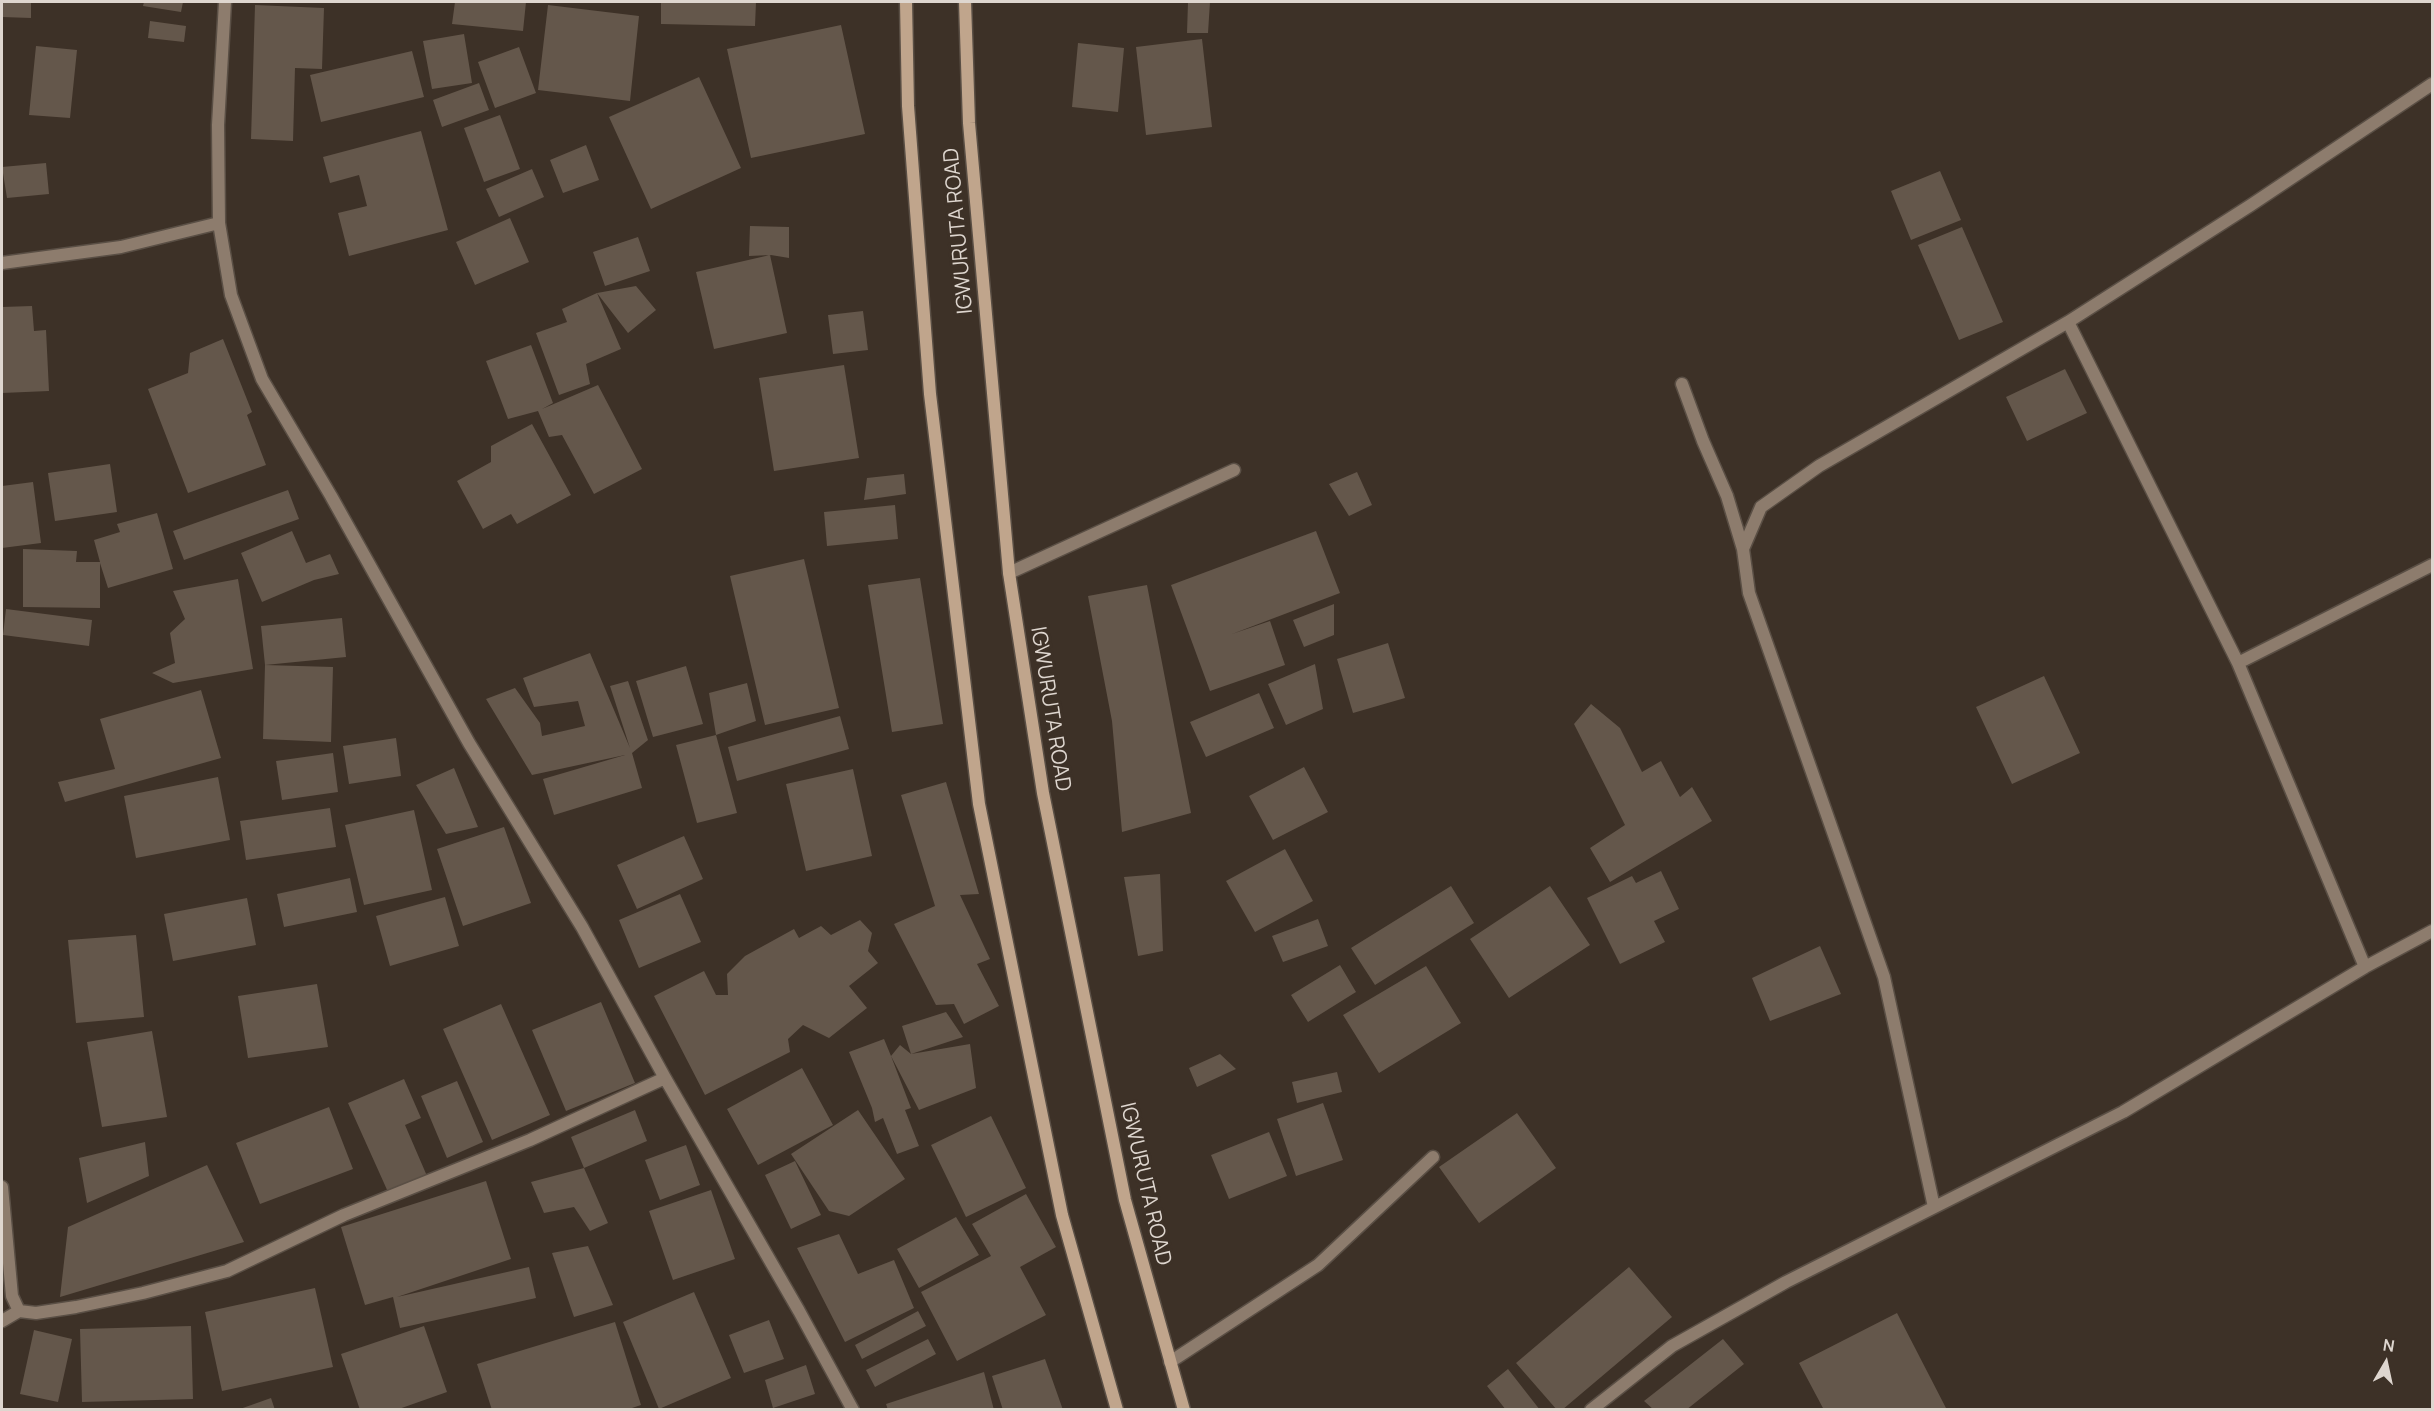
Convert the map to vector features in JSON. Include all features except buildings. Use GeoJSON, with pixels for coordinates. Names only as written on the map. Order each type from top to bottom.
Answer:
{"type":"FeatureCollection","features":[{"type":"Feature","properties":{"kind":"main road","name":"IGWURUTA ROAD"},"geometry":{"type":"LineString","coordinates":[[906,2],[908,106],[930,394],[979,804],[1062,1215],[1117,1410]]}},
{"type":"Feature","properties":{"kind":"main road","name":"IGWURUTA ROAD"},"geometry":{"type":"LineString","coordinates":[[965,2],[969,123],[1009,573],[1042,793],[1125,1200],[1184,1410]]}},
{"type":"Feature","properties":{"kind":"street"},"geometry":{"type":"LineString","coordinates":[[225,2],[218,125],[219,223],[231,295],[262,379],[331,496],[469,743],[582,927],[664,1078],[799,1311],[853,1410]]}},
{"type":"Feature","properties":{"kind":"street"},"geometry":{"type":"LineString","coordinates":[[1743,549],[1761,507],[1819,466],[2068,322],[2251,205],[2433,84]]}},
{"type":"Feature","properties":{"kind":"street"},"geometry":{"type":"LineString","coordinates":[[2,263],[121,247],[219,223]]}},
{"type":"Feature","properties":{"kind":"street"},"geometry":{"type":"LineString","coordinates":[[2068,322],[2238,663],[2365,966]]}},
{"type":"Feature","properties":{"kind":"street"},"geometry":{"type":"LineString","coordinates":[[1682,384],[1702,441],[1727,496],[1743,549],[1749,593],[1884,976],[1934,1207]]}},
{"type":"Feature","properties":{"kind":"street"},"geometry":{"type":"LineString","coordinates":[[1009,573],[1234,470]]}},
{"type":"Feature","properties":{"kind":"street"},"geometry":{"type":"LineString","coordinates":[[2238,663],[2433,565]]}},
{"type":"Feature","properties":{"kind":"street"},"geometry":{"type":"LineString","coordinates":[[1591,1410],[1672,1346],[1786,1282],[2123,1112],[2365,966],[2433,931]]}},
{"type":"Feature","properties":{"kind":"street"},"geometry":{"type":"LineString","coordinates":[[2,1321],[20,1311],[36,1313],[76,1307],[143,1293],[227,1271],[344,1215],[530,1140],[664,1078]]}},
{"type":"Feature","properties":{"kind":"street"},"geometry":{"type":"LineString","coordinates":[[1170,1362],[1318,1265],[1433,1157]]}},
{"type":"Feature","properties":{"kind":"street"},"geometry":{"type":"LineString","coordinates":[[2,1187],[12,1296],[20,1311]]}}]}
